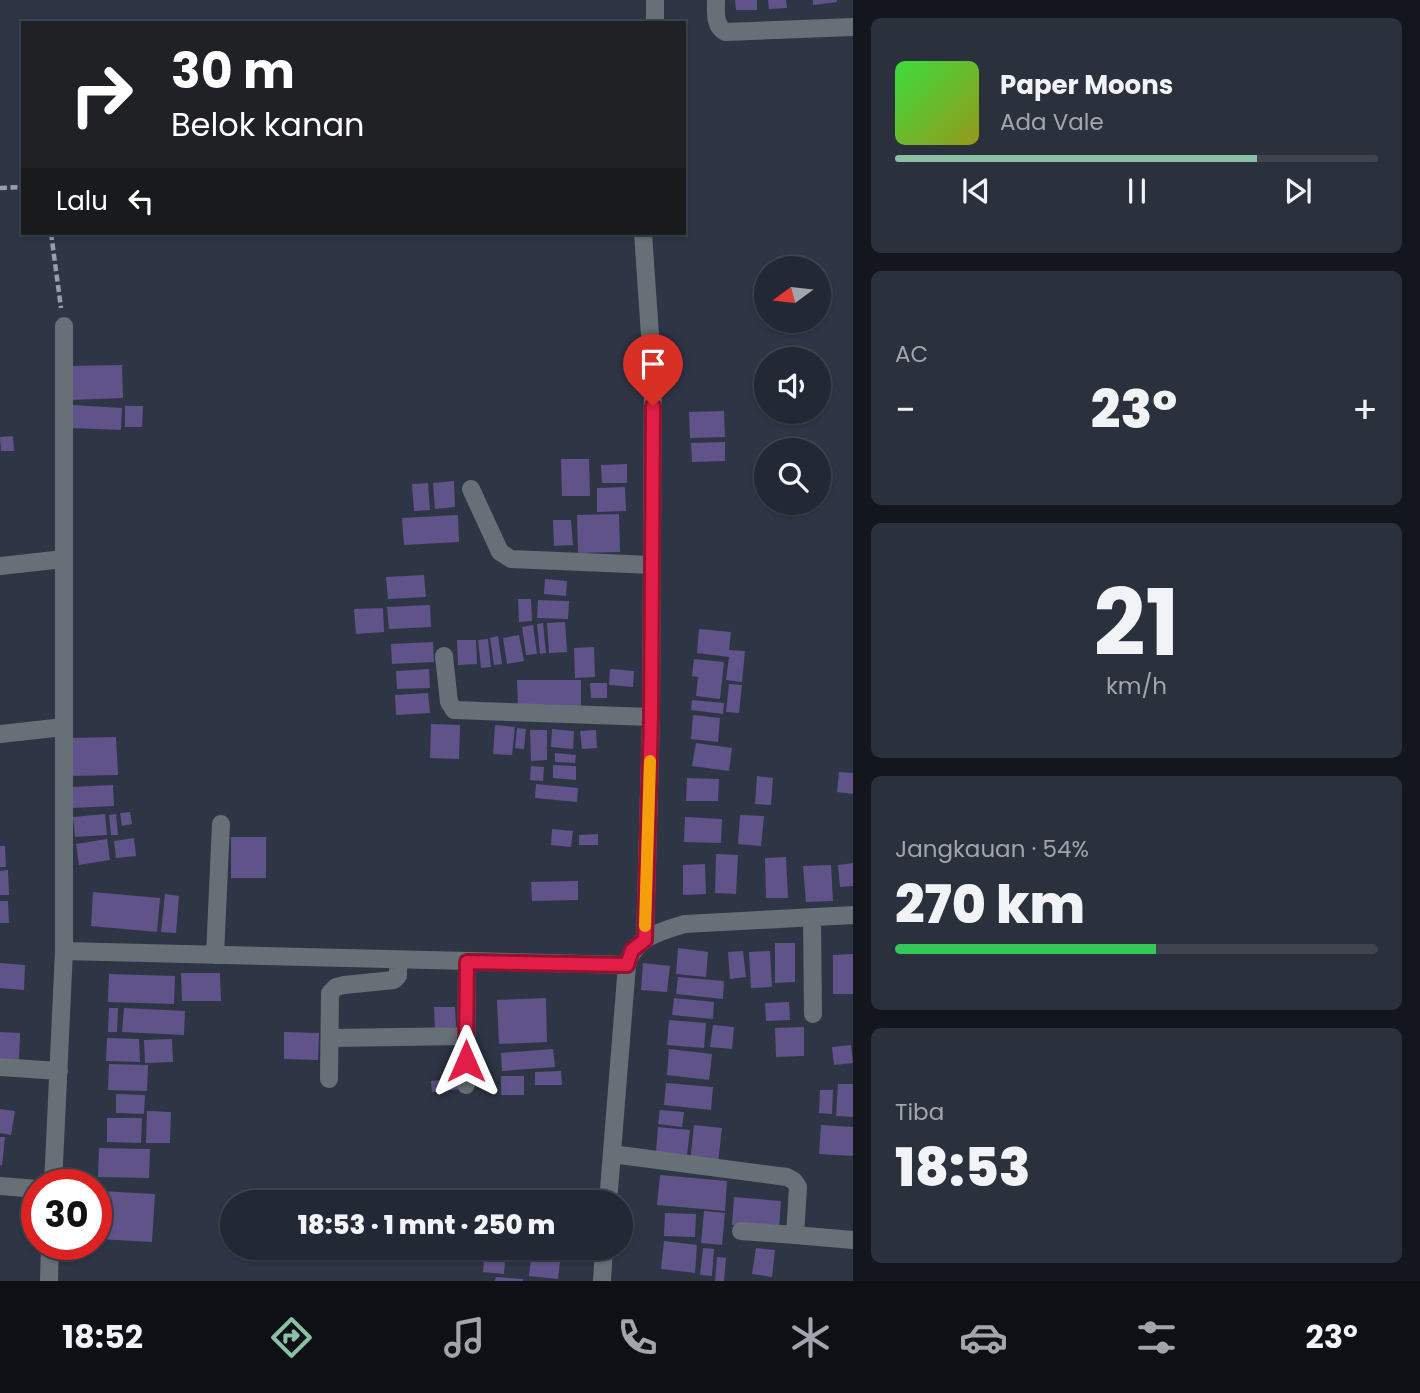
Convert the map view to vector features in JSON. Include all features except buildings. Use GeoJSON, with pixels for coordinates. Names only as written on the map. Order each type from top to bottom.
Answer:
{"type":"FeatureCollection","features":[{"type":"Feature","properties":{"kind":"street"},"geometry":{"type":"LineString","coordinates":[[655,0],[655,21]]}},
{"type":"Feature","properties":{"kind":"street"},"geometry":{"type":"LineString","coordinates":[[716,0],[716,20],[720,29],[725,32],[853,27]]}},
{"type":"Feature","properties":{"kind":"street"},"geometry":{"type":"LineString","coordinates":[[643,235],[653,379],[651,717],[645,940]]}},
{"type":"Feature","properties":{"kind":"street"},"geometry":{"type":"LineString","coordinates":[[54,1169],[64,951],[64,326]]}},
{"type":"Feature","properties":{"kind":"street"},"geometry":{"type":"LineString","coordinates":[[471,489],[500,552],[511,559],[652,565]]}},
{"type":"Feature","properties":{"kind":"street"},"geometry":{"type":"LineString","coordinates":[[0,566],[64,559]]}},
{"type":"Feature","properties":{"kind":"street"},"geometry":{"type":"LineString","coordinates":[[444,656],[449,702],[454,710],[651,717]]}},
{"type":"Feature","properties":{"kind":"street"},"geometry":{"type":"LineString","coordinates":[[0,734],[64,727]]}},
{"type":"Feature","properties":{"kind":"street"},"geometry":{"type":"LineString","coordinates":[[215,955],[220,824]]}},
{"type":"Feature","properties":{"kind":"street"},"geometry":{"type":"LineString","coordinates":[[609,1190],[627,965],[632,950],[662,931],[685,924],[853,915]]}},
{"type":"Feature","properties":{"kind":"street"},"geometry":{"type":"LineString","coordinates":[[812,918],[813,1014]]}},
{"type":"Feature","properties":{"kind":"street"},"geometry":{"type":"LineString","coordinates":[[64,951],[627,965]]}},
{"type":"Feature","properties":{"kind":"street"},"geometry":{"type":"LineString","coordinates":[[329,1079],[330,993],[336,987],[344,985],[394,980],[398,976],[398,961]]}},
{"type":"Feature","properties":{"kind":"street"},"geometry":{"type":"LineString","coordinates":[[466,1086],[467,962]]}},
{"type":"Feature","properties":{"kind":"street"},"geometry":{"type":"LineString","coordinates":[[331,1038],[466,1036]]}},
{"type":"Feature","properties":{"kind":"street"},"geometry":{"type":"LineString","coordinates":[[0,1067],[59,1070]]}},
{"type":"Feature","properties":{"kind":"street"},"geometry":{"type":"LineString","coordinates":[[612,1154],[788,1177],[798,1187],[795,1235]]}},
{"type":"Feature","properties":{"kind":"street"},"geometry":{"type":"LineString","coordinates":[[0,1186],[21,1188]]}},
{"type":"Feature","properties":{"kind":"street"},"geometry":{"type":"LineString","coordinates":[[741,1231],[853,1240]]}},
{"type":"Feature","properties":{"kind":"street"},"geometry":{"type":"LineString","coordinates":[[49,1281],[50,1260]]}},
{"type":"Feature","properties":{"kind":"street"},"geometry":{"type":"LineString","coordinates":[[602,1281],[603,1260]]}},
{"type":"Feature","properties":{"kind":"path"},"geometry":{"type":"LineString","coordinates":[[0,188],[21,187]]}},
{"type":"Feature","properties":{"kind":"path"},"geometry":{"type":"LineString","coordinates":[[51,235],[64,326]]}},
{"type":"Feature","properties":{"kind":"slow traffic"},"geometry":{"type":"LineString","coordinates":[[645,926],[650,761]]}},
{"type":"Feature","properties":{"kind":"route"},"geometry":{"type":"LineString","coordinates":[[466,1061],[467,962],[627,965],[632,950],[645,940],[651,717],[653,406]]}}]}
